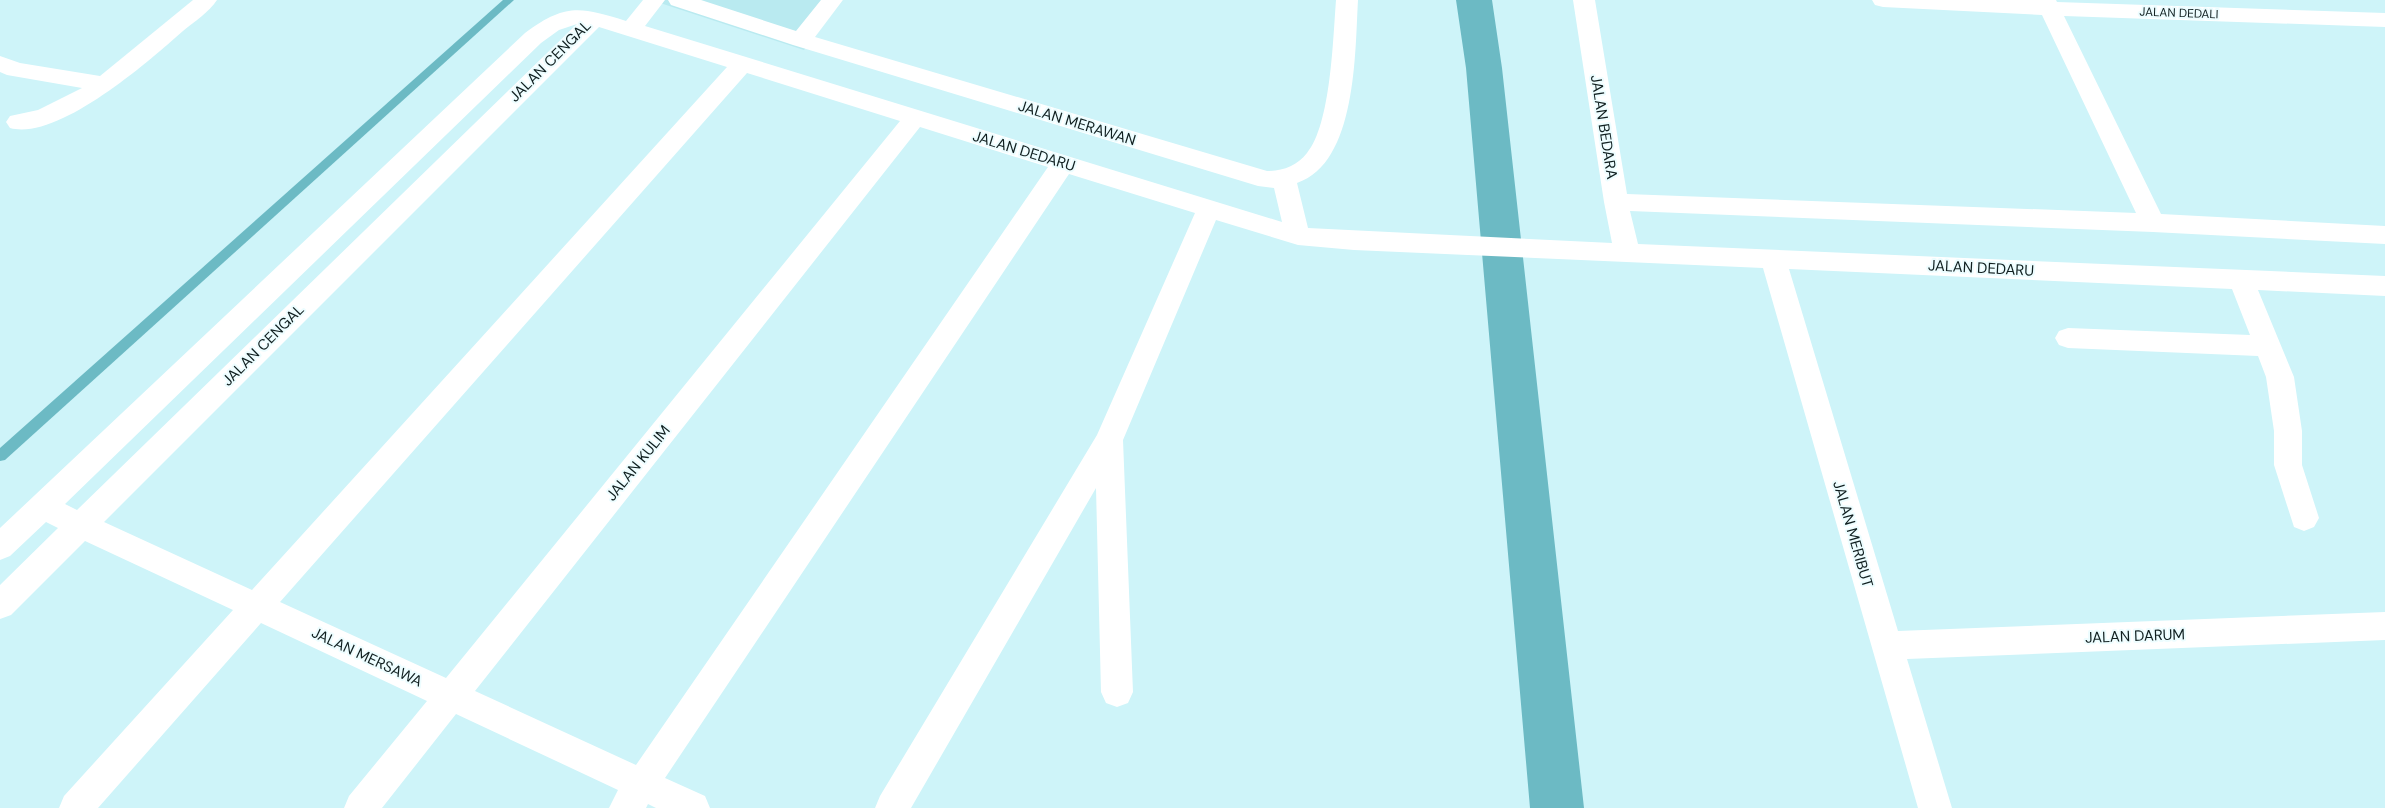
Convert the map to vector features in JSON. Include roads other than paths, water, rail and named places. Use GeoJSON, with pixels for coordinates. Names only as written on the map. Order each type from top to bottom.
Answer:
{"type":"FeatureCollection","features":[{"type":"Feature","properties":{"kind":"street"},"geometry":{"type":"LineString","coordinates":[[18,122],[39,120],[78,102],[105,84],[206,0]]}},
{"type":"Feature","properties":{"kind":"street"},"geometry":{"type":"LineString","coordinates":[[630,30],[654,0]]}},
{"type":"Feature","properties":{"kind":"street","name":"JALAN MERAWAN"},"geometry":{"type":"LineString","coordinates":[[679,0],[801,40],[1267,180],[1284,180]]}},
{"type":"Feature","properties":{"kind":"street"},"geometry":{"type":"LineString","coordinates":[[801,40],[832,0]]}},
{"type":"Feature","properties":{"kind":"street"},"geometry":{"type":"LineString","coordinates":[[1298,236],[1284,180],[1300,173],[1321,152],[1330,130],[1341,73],[1348,0]]}},
{"type":"Feature","properties":{"kind":"street","name":"JALAN BEDARA"},"geometry":{"type":"LineString","coordinates":[[1584,0],[1616,202],[1627,253]]}},
{"type":"Feature","properties":{"kind":"street","name":"JALAN DEDALI"},"geometry":{"type":"LineString","coordinates":[[1883,0],[2047,4],[2385,20]]}},
{"type":"Feature","properties":{"kind":"street"},"geometry":{"type":"LineString","coordinates":[[2047,4],[2153,224]]}},
{"type":"Feature","properties":{"kind":"street","name":"JALAN CENGAL"},"geometry":{"type":"LineString","coordinates":[[0,547],[533,38],[552,24],[576,15],[594,19]]}},
{"type":"Feature","properties":{"kind":"street","name":"JALAN DEDARU"},"geometry":{"type":"LineString","coordinates":[[594,19],[1298,236],[1423,244],[2385,286]]}},
{"type":"Feature","properties":{"kind":"street","name":"JALAN CENGAL"},"geometry":{"type":"LineString","coordinates":[[0,605],[594,19]]}},
{"type":"Feature","properties":{"kind":"street"},"geometry":{"type":"LineString","coordinates":[[0,63],[15,70],[105,84]]}},
{"type":"Feature","properties":{"kind":"street"},"geometry":{"type":"LineString","coordinates":[[76,808],[742,65]]}},
{"type":"Feature","properties":{"kind":"street","name":"JALAN KULIM"},"geometry":{"type":"LineString","coordinates":[[361,808],[915,118]]}},
{"type":"Feature","properties":{"kind":"street"},"geometry":{"type":"LineString","coordinates":[[634,796],[1063,164]]}},
{"type":"Feature","properties":{"kind":"street"},"geometry":{"type":"LineString","coordinates":[[1616,202],[2385,235]]}},
{"type":"Feature","properties":{"kind":"street"},"geometry":{"type":"LineString","coordinates":[[892,808],[1109,440],[1209,208]]}},
{"type":"Feature","properties":{"kind":"street","name":"JALAN MERIBUT"},"geometry":{"type":"LineString","coordinates":[[1773,259],[1935,808]]}},
{"type":"Feature","properties":{"kind":"street"},"geometry":{"type":"LineString","coordinates":[[2241,280],[2280,377],[2288,431],[2288,465],[2304,518]]}},
{"type":"Feature","properties":{"kind":"street"},"geometry":{"type":"LineString","coordinates":[[2068,338],[2268,346]]}},
{"type":"Feature","properties":{"kind":"street"},"geometry":{"type":"LineString","coordinates":[[1109,440],[1117,692]]}},
{"type":"Feature","properties":{"kind":"street","name":"JALAN MERSAWA"},"geometry":{"type":"LineString","coordinates":[[42,507],[450,695],[634,796],[693,808]]}},
{"type":"Feature","properties":{"kind":"street","name":"JALAN DARUM"},"geometry":{"type":"LineString","coordinates":[[1886,646],[2385,626]]}},
{"type":"Feature","properties":{"kind":"waterway"},"geometry":{"type":"LineString","coordinates":[[0,456],[509,0]]}},
{"type":"Feature","properties":{"kind":"waterway"},"geometry":{"type":"LineString","coordinates":[[1474,0],[1484,68],[1557,808]]}}]}
